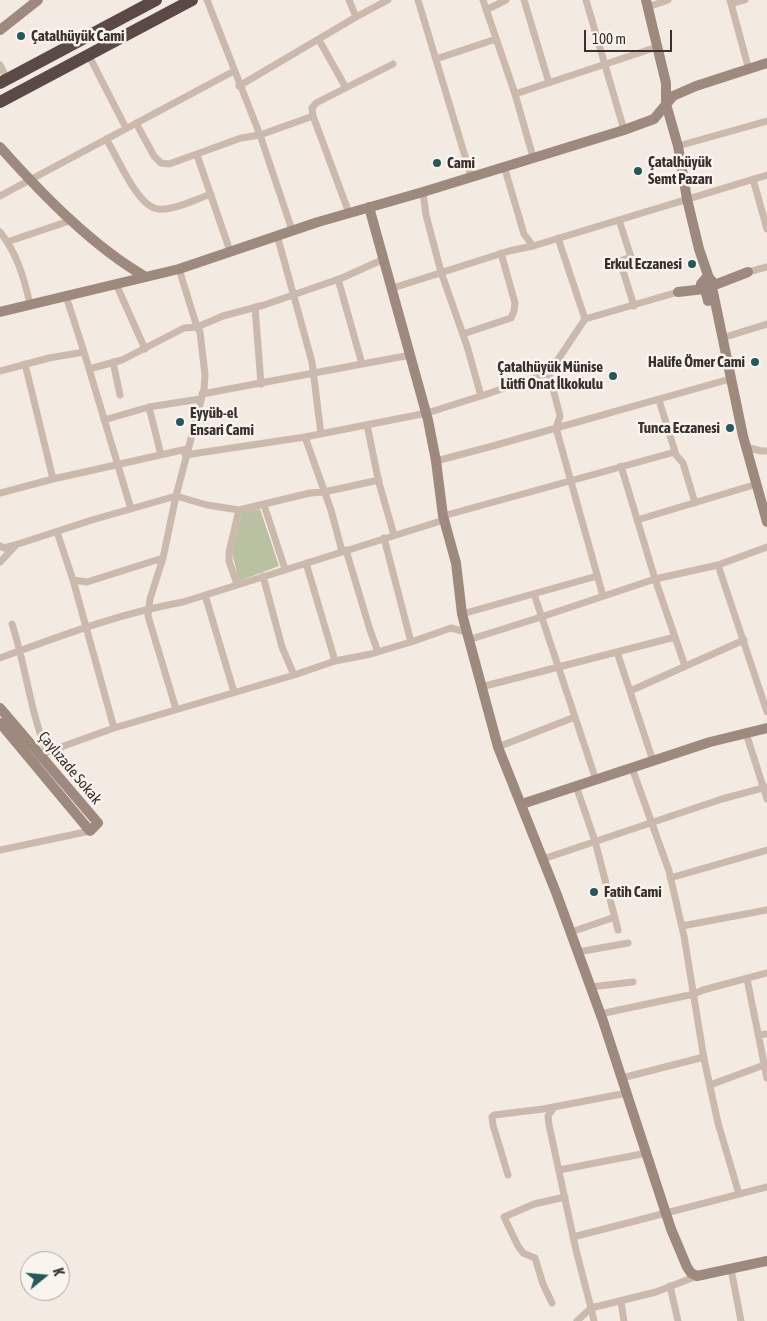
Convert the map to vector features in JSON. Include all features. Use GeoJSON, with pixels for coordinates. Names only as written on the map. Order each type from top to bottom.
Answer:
{"type":"FeatureCollection","features":[{"type":"Feature","properties":{"kind":"highway"},"geometry":{"type":"LineString","coordinates":[[4,81],[156,0]]}},
{"type":"Feature","properties":{"kind":"highway"},"geometry":{"type":"LineString","coordinates":[[0,102],[192,0]]}},
{"type":"Feature","properties":{"kind":"street"},"geometry":{"type":"LineString","coordinates":[[0,30],[38,0]]}},
{"type":"Feature","properties":{"kind":"street"},"geometry":{"type":"LineString","coordinates":[[207,0],[239,86],[260,135],[292,230]]}},
{"type":"Feature","properties":{"kind":"street"},"geometry":{"type":"LineString","coordinates":[[349,0],[356,17]]}},
{"type":"Feature","properties":{"kind":"street"},"geometry":{"type":"LineString","coordinates":[[239,86],[388,0]]}},
{"type":"Feature","properties":{"kind":"street"},"geometry":{"type":"LineString","coordinates":[[418,0],[471,176]]}},
{"type":"Feature","properties":{"kind":"street"},"geometry":{"type":"LineString","coordinates":[[483,0],[515,94],[533,157]]}},
{"type":"Feature","properties":{"kind":"street"},"geometry":{"type":"LineString","coordinates":[[486,10],[506,0]]}},
{"type":"Feature","properties":{"kind":"street"},"geometry":{"type":"LineString","coordinates":[[524,0],[549,83]]}},
{"type":"Feature","properties":{"kind":"street"},"geometry":{"type":"LineString","coordinates":[[586,0],[624,130]]}},
{"type":"Feature","properties":{"kind":"street"},"geometry":{"type":"LineString","coordinates":[[668,0],[647,3],[666,83],[666,104],[678,146],[687,199],[707,284],[709,303],[717,318],[746,447],[765,506],[767,522]]}},
{"type":"Feature","properties":{"kind":"street"},"geometry":{"type":"LineString","coordinates":[[745,0],[730,2],[749,70]]}},
{"type":"Feature","properties":{"kind":"street"},"geometry":{"type":"LineString","coordinates":[[436,59],[496,39]]}},
{"type":"Feature","properties":{"kind":"street"},"geometry":{"type":"LineString","coordinates":[[319,40],[346,88]]}},
{"type":"Feature","properties":{"kind":"street"},"geometry":{"type":"LineString","coordinates":[[515,94],[657,47]]}},
{"type":"Feature","properties":{"kind":"street"},"geometry":{"type":"LineString","coordinates":[[88,54],[126,128]]}},
{"type":"Feature","properties":{"kind":"street"},"geometry":{"type":"LineString","coordinates":[[0,312],[179,269],[292,230],[624,130],[654,119],[673,96],[696,86],[767,63]]}},
{"type":"Feature","properties":{"kind":"street"},"geometry":{"type":"LineString","coordinates":[[348,213],[313,116],[312,108],[316,103],[393,64]]}},
{"type":"Feature","properties":{"kind":"street"},"geometry":{"type":"LineString","coordinates":[[0,65],[4,81]]}},
{"type":"Feature","properties":{"kind":"street"},"geometry":{"type":"LineString","coordinates":[[0,196],[234,71]]}},
{"type":"Feature","properties":{"kind":"street"},"geometry":{"type":"LineString","coordinates":[[136,123],[154,156],[161,163],[169,164],[241,138],[260,135],[313,116]]}},
{"type":"Feature","properties":{"kind":"street"},"geometry":{"type":"LineString","coordinates":[[678,146],[767,121]]}},
{"type":"Feature","properties":{"kind":"street"},"geometry":{"type":"LineString","coordinates":[[106,138],[132,187],[141,199],[152,207],[158,209],[170,208],[211,194]]}},
{"type":"Feature","properties":{"kind":"street"},"geometry":{"type":"LineString","coordinates":[[0,147],[29,180],[72,220],[124,264],[146,277]]}},
{"type":"Feature","properties":{"kind":"street"},"geometry":{"type":"LineString","coordinates":[[197,155],[230,251]]}},
{"type":"Feature","properties":{"kind":"street"},"geometry":{"type":"LineString","coordinates":[[504,166],[524,234],[533,246]]}},
{"type":"Feature","properties":{"kind":"street"},"geometry":{"type":"LineString","coordinates":[[393,288],[501,253],[533,246],[767,175]]}},
{"type":"Feature","properties":{"kind":"street"},"geometry":{"type":"LineString","coordinates":[[753,179],[767,229]]}},
{"type":"Feature","properties":{"kind":"street"},"geometry":{"type":"LineString","coordinates":[[422,192],[441,272],[463,334],[481,396]]}},
{"type":"Feature","properties":{"kind":"street"},"geometry":{"type":"LineString","coordinates":[[369,207],[427,413],[444,518],[456,563],[462,614],[498,747],[571,932],[684,1262],[691,1273],[697,1276]]}},
{"type":"Feature","properties":{"kind":"street"},"geometry":{"type":"LineString","coordinates":[[8,242],[72,220]]}},
{"type":"Feature","properties":{"kind":"street"},"geometry":{"type":"LineString","coordinates":[[619,220],[631,257],[620,261],[634,306]]}},
{"type":"Feature","properties":{"kind":"street"},"geometry":{"type":"LineString","coordinates":[[0,232],[8,242],[24,279],[30,304]]}},
{"type":"Feature","properties":{"kind":"street"},"geometry":{"type":"LineString","coordinates":[[277,235],[312,362],[322,434]]}},
{"type":"Feature","properties":{"kind":"street"},"geometry":{"type":"LineString","coordinates":[[558,238],[584,320]]}},
{"type":"Feature","properties":{"kind":"street"},"geometry":{"type":"LineString","coordinates":[[463,334],[511,318],[515,303],[501,253]]}},
{"type":"Feature","properties":{"kind":"street"},"geometry":{"type":"LineString","coordinates":[[89,369],[122,360],[184,328],[197,327],[224,316],[255,308],[338,279],[384,259]]}},
{"type":"Feature","properties":{"kind":"street"},"geometry":{"type":"LineString","coordinates":[[0,493],[117,464],[162,455],[305,437],[427,413],[549,373],[584,320],[767,267]]}},
{"type":"Feature","properties":{"kind":"street"},"geometry":{"type":"LineString","coordinates":[[176,709],[148,616],[205,375],[200,332],[179,269]]}},
{"type":"Feature","properties":{"kind":"street"},"geometry":{"type":"LineString","coordinates":[[338,279],[362,364]]}},
{"type":"Feature","properties":{"kind":"street"},"geometry":{"type":"LineString","coordinates":[[116,284],[145,349]]}},
{"type":"Feature","properties":{"kind":"street"},"geometry":{"type":"LineString","coordinates":[[66,296],[131,509]]}},
{"type":"Feature","properties":{"kind":"street"},"geometry":{"type":"LineString","coordinates":[[255,308],[261,384]]}},
{"type":"Feature","properties":{"kind":"street"},"geometry":{"type":"LineString","coordinates":[[722,338],[767,324]]}},
{"type":"Feature","properties":{"kind":"street"},"geometry":{"type":"LineString","coordinates":[[0,370],[84,352]]}},
{"type":"Feature","properties":{"kind":"street"},"geometry":{"type":"LineString","coordinates":[[104,420],[149,407],[411,355]]}},
{"type":"Feature","properties":{"kind":"street"},"geometry":{"type":"LineString","coordinates":[[113,362],[120,395]]}},
{"type":"Feature","properties":{"kind":"street"},"geometry":{"type":"LineString","coordinates":[[25,364],[53,480]]}},
{"type":"Feature","properties":{"kind":"street"},"geometry":{"type":"LineString","coordinates":[[549,373],[560,416],[556,428],[603,596]]}},
{"type":"Feature","properties":{"kind":"street"},"geometry":{"type":"LineString","coordinates":[[436,461],[489,448],[730,379]]}},
{"type":"Feature","properties":{"kind":"street"},"geometry":{"type":"LineString","coordinates":[[660,400],[674,452],[682,463],[695,503]]}},
{"type":"Feature","properties":{"kind":"street"},"geometry":{"type":"LineString","coordinates":[[149,407],[162,455]]}},
{"type":"Feature","properties":{"kind":"street"},"geometry":{"type":"LineString","coordinates":[[366,425],[378,480],[394,535]]}},
{"type":"Feature","properties":{"kind":"street"},"geometry":{"type":"LineString","coordinates":[[305,437],[378,652]]}},
{"type":"Feature","properties":{"kind":"street"},"geometry":{"type":"LineString","coordinates":[[746,447],[767,451]]}},
{"type":"Feature","properties":{"kind":"street"},"geometry":{"type":"LineString","coordinates":[[0,658],[85,627],[149,608],[183,602],[444,518],[570,480],[674,452]]}},
{"type":"Feature","properties":{"kind":"street"},"geometry":{"type":"LineString","coordinates":[[621,466],[655,579],[685,666]]}},
{"type":"Feature","properties":{"kind":"street"},"geometry":{"type":"LineString","coordinates":[[0,546],[4,548],[17,545],[176,496],[206,505],[239,510],[310,493],[324,492],[378,480]]}},
{"type":"Feature","properties":{"kind":"street"},"geometry":{"type":"LineString","coordinates":[[637,520],[757,484]]}},
{"type":"Feature","properties":{"kind":"street"},"geometry":{"type":"LineString","coordinates":[[264,504],[285,569]]}},
{"type":"Feature","properties":{"kind":"street"},"geometry":{"type":"LineString","coordinates":[[237,584],[229,561],[229,552],[239,510]]}},
{"type":"Feature","properties":{"kind":"street"},"geometry":{"type":"LineString","coordinates":[[57,532],[73,580],[114,728]]}},
{"type":"Feature","properties":{"kind":"street"},"geometry":{"type":"LineString","coordinates":[[384,538],[411,642]]}},
{"type":"Feature","properties":{"kind":"street"},"geometry":{"type":"LineString","coordinates":[[0,562],[17,545]]}},
{"type":"Feature","properties":{"kind":"street"},"geometry":{"type":"LineString","coordinates":[[12,624],[20,650],[39,734],[41,757],[114,728],[294,675],[335,661],[378,652],[451,628],[467,636],[541,617],[655,579],[718,565],[767,547]]}},
{"type":"Feature","properties":{"kind":"street"},"geometry":{"type":"LineString","coordinates":[[73,580],[87,582],[163,558]]}},
{"type":"Feature","properties":{"kind":"street"},"geometry":{"type":"LineString","coordinates":[[306,563],[335,661]]}},
{"type":"Feature","properties":{"kind":"street"},"geometry":{"type":"LineString","coordinates":[[718,565],[767,712]]}},
{"type":"Feature","properties":{"kind":"street"},"geometry":{"type":"LineString","coordinates":[[263,576],[282,647],[294,675]]}},
{"type":"Feature","properties":{"kind":"street"},"geometry":{"type":"LineString","coordinates":[[462,614],[597,576]]}},
{"type":"Feature","properties":{"kind":"street"},"geometry":{"type":"LineString","coordinates":[[534,594],[596,780]]}},
{"type":"Feature","properties":{"kind":"street"},"geometry":{"type":"LineString","coordinates":[[205,595],[234,692]]}},
{"type":"Feature","properties":{"kind":"street"},"geometry":{"type":"LineString","coordinates":[[481,687],[675,637]]}},
{"type":"Feature","properties":{"kind":"street"},"geometry":{"type":"LineString","coordinates":[[630,691],[744,640]]}},
{"type":"Feature","properties":{"kind":"street"},"geometry":{"type":"LineString","coordinates":[[617,652],[653,761]]}},
{"type":"Feature","properties":{"kind":"street","name":"Çaylızade Sokak"},"geometry":{"type":"LineString","coordinates":[[0,708],[41,757],[90,831]]}},
{"type":"Feature","properties":{"kind":"street"},"geometry":{"type":"LineString","coordinates":[[498,747],[575,717]]}},
{"type":"Feature","properties":{"kind":"street","name":"Çaylızade Sokak"},"geometry":{"type":"LineString","coordinates":[[0,723],[41,757]]}},
{"type":"Feature","properties":{"kind":"street"},"geometry":{"type":"LineString","coordinates":[[522,804],[710,742],[767,728]]}},
{"type":"Feature","properties":{"kind":"street"},"geometry":{"type":"LineString","coordinates":[[746,733],[765,787],[767,799]]}},
{"type":"Feature","properties":{"kind":"street"},"geometry":{"type":"LineString","coordinates":[[632,768],[652,821],[670,878],[682,926],[704,1057],[718,1123],[739,1194]]}},
{"type":"Feature","properties":{"kind":"street"},"geometry":{"type":"LineString","coordinates":[[576,786],[595,841],[618,930]]}},
{"type":"Feature","properties":{"kind":"street"},"geometry":{"type":"LineString","coordinates":[[543,859],[722,798],[765,787]]}},
{"type":"Feature","properties":{"kind":"street"},"geometry":{"type":"LineString","coordinates":[[0,850],[90,831]]}},
{"type":"Feature","properties":{"kind":"street"},"geometry":{"type":"LineString","coordinates":[[670,878],[767,850]]}},
{"type":"Feature","properties":{"kind":"street"},"geometry":{"type":"LineString","coordinates":[[682,926],[767,910]]}},
{"type":"Feature","properties":{"kind":"street"},"geometry":{"type":"LineString","coordinates":[[571,932],[615,917]]}},
{"type":"Feature","properties":{"kind":"street"},"geometry":{"type":"LineString","coordinates":[[578,952],[628,943]]}},
{"type":"Feature","properties":{"kind":"street"},"geometry":{"type":"LineString","coordinates":[[600,1014],[694,994],[702,990],[767,973]]}},
{"type":"Feature","properties":{"kind":"street"},"geometry":{"type":"LineString","coordinates":[[747,978],[767,1078]]}},
{"type":"Feature","properties":{"kind":"street"},"geometry":{"type":"LineString","coordinates":[[590,987],[633,982]]}},
{"type":"Feature","properties":{"kind":"street"},"geometry":{"type":"LineString","coordinates":[[758,1035],[767,1034]]}},
{"type":"Feature","properties":{"kind":"street"},"geometry":{"type":"LineString","coordinates":[[622,1078],[704,1057]]}},
{"type":"Feature","properties":{"kind":"street"},"geometry":{"type":"LineString","coordinates":[[710,1085],[764,1065]]}},
{"type":"Feature","properties":{"kind":"street"},"geometry":{"type":"LineString","coordinates":[[508,1175],[492,1118],[499,1114],[554,1107],[627,1093]]}},
{"type":"Feature","properties":{"kind":"street"},"geometry":{"type":"LineString","coordinates":[[554,1107],[548,1116],[573,1237],[594,1321]]}},
{"type":"Feature","properties":{"kind":"street"},"geometry":{"type":"LineString","coordinates":[[559,1170],[647,1153]]}},
{"type":"Feature","properties":{"kind":"street"},"geometry":{"type":"LineString","coordinates":[[573,1237],[767,1187]]}},
{"type":"Feature","properties":{"kind":"street"},"geometry":{"type":"LineString","coordinates":[[552,1303],[543,1284],[535,1258],[523,1253],[504,1217],[534,1204],[565,1197]]}},
{"type":"Feature","properties":{"kind":"street"},"geometry":{"type":"LineString","coordinates":[[577,1321],[591,1308],[620,1302],[697,1276],[767,1261]]}},
{"type":"Feature","properties":{"kind":"street"},"geometry":{"type":"LineString","coordinates":[[731,1269],[741,1321]]}},
{"type":"Feature","properties":{"kind":"street"},"geometry":{"type":"LineString","coordinates":[[670,1286],[678,1321]]}},
{"type":"Feature","properties":{"kind":"street"},"geometry":{"type":"LineString","coordinates":[[620,1302],[624,1321]]}},
{"type":"Feature","properties":{"kind":"green space"},"geometry":{"type":"Polygon","coordinates":[[[260,509],[279,566],[239,581],[232,553],[242,512],[260,509]]]}},
{"type":"Feature","properties":{"kind":"place","name":"Çatalhüyük Cami"},"geometry":{"type":"Point","coordinates":[21,36]}},
{"type":"Feature","properties":{"kind":"place","name":"Cami"},"geometry":{"type":"Point","coordinates":[437,163]}},
{"type":"Feature","properties":{"kind":"place","name":"Çatalhüyük Semt Pazarı"},"geometry":{"type":"Point","coordinates":[638,171]}},
{"type":"Feature","properties":{"kind":"place","name":"Erkul Eczanesi"},"geometry":{"type":"Point","coordinates":[692,264]}},
{"type":"Feature","properties":{"kind":"place","name":"Halife Ömer Cami"},"geometry":{"type":"Point","coordinates":[755,362]}},
{"type":"Feature","properties":{"kind":"place","name":"Çatalhüyük Münise Lütfi Onat İlkokulu"},"geometry":{"type":"Point","coordinates":[613,376]}},
{"type":"Feature","properties":{"kind":"place","name":"Eyyüb-el Ensari Cami"},"geometry":{"type":"Point","coordinates":[180,422]}},
{"type":"Feature","properties":{"kind":"place","name":"Tunca Eczanesi"},"geometry":{"type":"Point","coordinates":[730,428]}},
{"type":"Feature","properties":{"kind":"place","name":"Fatih Cami"},"geometry":{"type":"Point","coordinates":[594,892]}}]}
